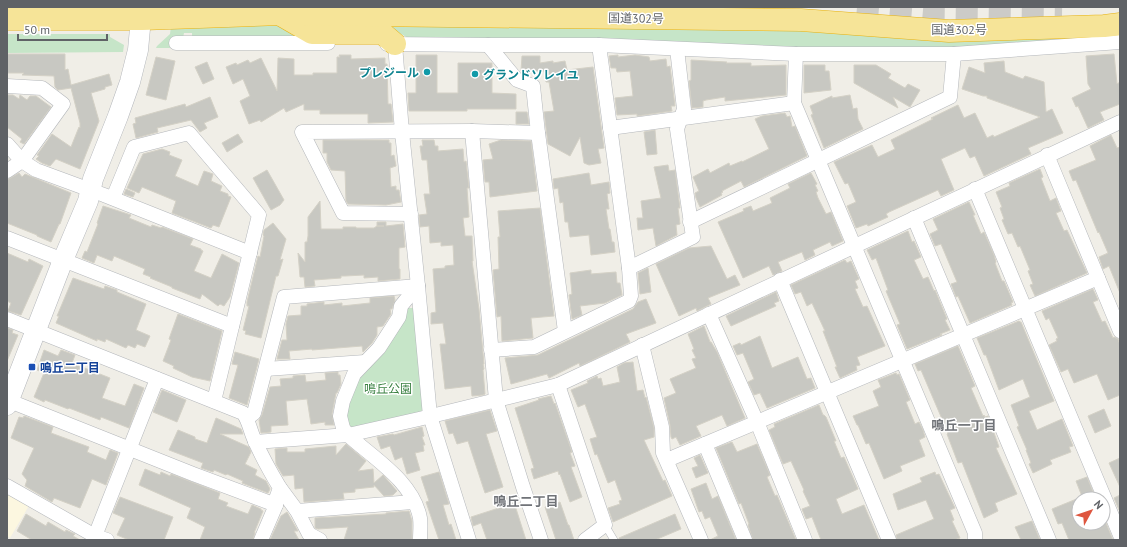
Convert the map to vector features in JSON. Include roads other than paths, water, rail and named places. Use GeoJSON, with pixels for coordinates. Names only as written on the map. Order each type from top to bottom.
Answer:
{"type":"FeatureCollection","features":[{"type":"Feature","properties":{"kind":"highway"},"geometry":{"type":"LineString","coordinates":[[111,7],[142,13]]}},
{"type":"Feature","properties":{"kind":"highway"},"geometry":{"type":"LineString","coordinates":[[215,7],[232,14],[242,15]]}},
{"type":"Feature","properties":{"kind":"highway"},"geometry":{"type":"LineString","coordinates":[[1062,16],[1120,11]]}},
{"type":"Feature","properties":{"kind":"highway","name":"国道302号"},"geometry":{"type":"LineString","coordinates":[[7,19],[142,13],[801,20],[950,31],[1120,24]]}},
{"type":"Feature","properties":{"kind":"highway"},"geometry":{"type":"LineString","coordinates":[[281,14],[312,33],[382,33],[395,44]]}},
{"type":"Feature","properties":{"kind":"street"},"geometry":{"type":"LineString","coordinates":[[142,13],[138,50],[130,82],[93,179],[88,201],[63,260],[8,402],[276,505]]}},
{"type":"Feature","properties":{"kind":"street"},"geometry":{"type":"LineString","coordinates":[[176,43],[599,45],[796,54],[954,54],[1120,42]]}},
{"type":"Feature","properties":{"kind":"street"},"geometry":{"type":"LineString","coordinates":[[395,44],[402,132],[430,416],[469,540]]}},
{"type":"Feature","properties":{"kind":"street"},"geometry":{"type":"LineString","coordinates":[[488,45],[517,80],[533,86],[565,331]]}},
{"type":"Feature","properties":{"kind":"street"},"geometry":{"type":"LineString","coordinates":[[491,350],[534,347],[629,301],[631,296],[629,268],[599,45]]}},
{"type":"Feature","properties":{"kind":"street"},"geometry":{"type":"LineString","coordinates":[[629,268],[692,237],[677,129],[684,109],[677,49]]}},
{"type":"Feature","properties":{"kind":"street"},"geometry":{"type":"LineString","coordinates":[[796,54],[794,103],[975,533],[975,540]]}},
{"type":"Feature","properties":{"kind":"street"},"geometry":{"type":"LineString","coordinates":[[690,222],[950,97],[954,54]]}},
{"type":"Feature","properties":{"kind":"street"},"geometry":{"type":"LineString","coordinates":[[7,86],[42,88],[63,104],[22,161],[7,171]]}},
{"type":"Feature","properties":{"kind":"street"},"geometry":{"type":"LineString","coordinates":[[610,128],[794,103]]}},
{"type":"Feature","properties":{"kind":"street"},"geometry":{"type":"LineString","coordinates":[[255,442],[348,435],[558,385],[1120,122]]}},
{"type":"Feature","properties":{"kind":"street"},"geometry":{"type":"LineString","coordinates":[[411,214],[343,213],[302,132],[472,131],[538,133]]}},
{"type":"Feature","properties":{"kind":"street"},"geometry":{"type":"LineString","coordinates":[[472,131],[496,400],[541,540]]}},
{"type":"Feature","properties":{"kind":"street"},"geometry":{"type":"LineString","coordinates":[[113,198],[134,147],[189,133],[259,215],[214,401]]}},
{"type":"Feature","properties":{"kind":"street"},"geometry":{"type":"LineString","coordinates":[[7,144],[22,161],[36,170],[90,191],[113,198],[250,252]]}},
{"type":"Feature","properties":{"kind":"street"},"geometry":{"type":"LineString","coordinates":[[1047,155],[1120,331]]}},
{"type":"Feature","properties":{"kind":"street"},"geometry":{"type":"LineString","coordinates":[[975,189],[1120,536]]}},
{"type":"Feature","properties":{"kind":"street"},"geometry":{"type":"LineString","coordinates":[[914,218],[1049,540]]}},
{"type":"Feature","properties":{"kind":"street"},"geometry":{"type":"LineString","coordinates":[[7,238],[232,326]]}},
{"type":"Feature","properties":{"kind":"street"},"geometry":{"type":"LineString","coordinates":[[667,460],[1098,278]]}},
{"type":"Feature","properties":{"kind":"street"},"geometry":{"type":"LineString","coordinates":[[780,280],[889,540]]}},
{"type":"Feature","properties":{"kind":"street"},"geometry":{"type":"LineString","coordinates":[[418,286],[404,301],[401,306],[399,317],[379,348],[354,374],[343,401],[340,416],[343,428],[348,435],[395,474],[402,483],[413,502],[420,519],[420,540]]}},
{"type":"Feature","properties":{"kind":"street"},"geometry":{"type":"LineString","coordinates":[[248,418],[254,413],[284,297],[418,286]]}},
{"type":"Feature","properties":{"kind":"street"},"geometry":{"type":"LineString","coordinates":[[709,314],[757,422],[805,540]]}},
{"type":"Feature","properties":{"kind":"street"},"geometry":{"type":"LineString","coordinates":[[7,320],[36,330],[243,412],[248,418],[249,429],[255,442],[280,488],[297,511],[309,534],[320,540]]}},
{"type":"Feature","properties":{"kind":"street"},"geometry":{"type":"LineString","coordinates":[[642,345],[662,427],[663,453],[701,540]]}},
{"type":"Feature","properties":{"kind":"street"},"geometry":{"type":"LineString","coordinates":[[266,369],[366,362]]}},
{"type":"Feature","properties":{"kind":"street"},"geometry":{"type":"LineString","coordinates":[[7,486],[101,538],[129,448],[157,379]]}},
{"type":"Feature","properties":{"kind":"street"},"geometry":{"type":"LineString","coordinates":[[558,385],[605,526],[585,540]]}},
{"type":"Feature","properties":{"kind":"street"},"geometry":{"type":"LineString","coordinates":[[705,444],[745,540]]}},
{"type":"Feature","properties":{"kind":"street"},"geometry":{"type":"LineString","coordinates":[[261,540],[276,505],[276,499],[280,488]]}},
{"type":"Feature","properties":{"kind":"street"},"geometry":{"type":"LineString","coordinates":[[297,511],[413,502]]}},
{"type":"Feature","properties":{"kind":"lane"},"geometry":{"type":"LineString","coordinates":[[605,526],[614,540]]}},
{"type":"Feature","properties":{"kind":"tunnel"},"geometry":{"type":"LineString","coordinates":[[7,7],[192,7]]}},
{"type":"Feature","properties":{"kind":"tunnel"},"geometry":{"type":"LineString","coordinates":[[603,7],[757,7]]}},
{"type":"Feature","properties":{"kind":"tunnel"},"geometry":{"type":"LineString","coordinates":[[857,7],[939,14],[1062,16]]}},
{"type":"Feature","properties":{"kind":"place","name":"プレジール"},"geometry":{"type":"Point","coordinates":[427,72]}},
{"type":"Feature","properties":{"kind":"place","name":"グランドソレイユ"},"geometry":{"type":"Point","coordinates":[475,74]}},
{"type":"Feature","properties":{"kind":"place","name":"鳴丘二丁目"},"geometry":{"type":"Point","coordinates":[32,367]}},
{"type":"Feature","properties":{"kind":"district","name":"鳴丘一丁目"},"geometry":{"type":"Point","coordinates":[964,425]}},
{"type":"Feature","properties":{"kind":"district","name":"鳴丘二丁目"},"geometry":{"type":"Point","coordinates":[526,501]}},
{"type":"Feature","properties":{"kind":"park label","name":"鳴丘公園"},"geometry":{"type":"Point","coordinates":[388,388]}}]}
